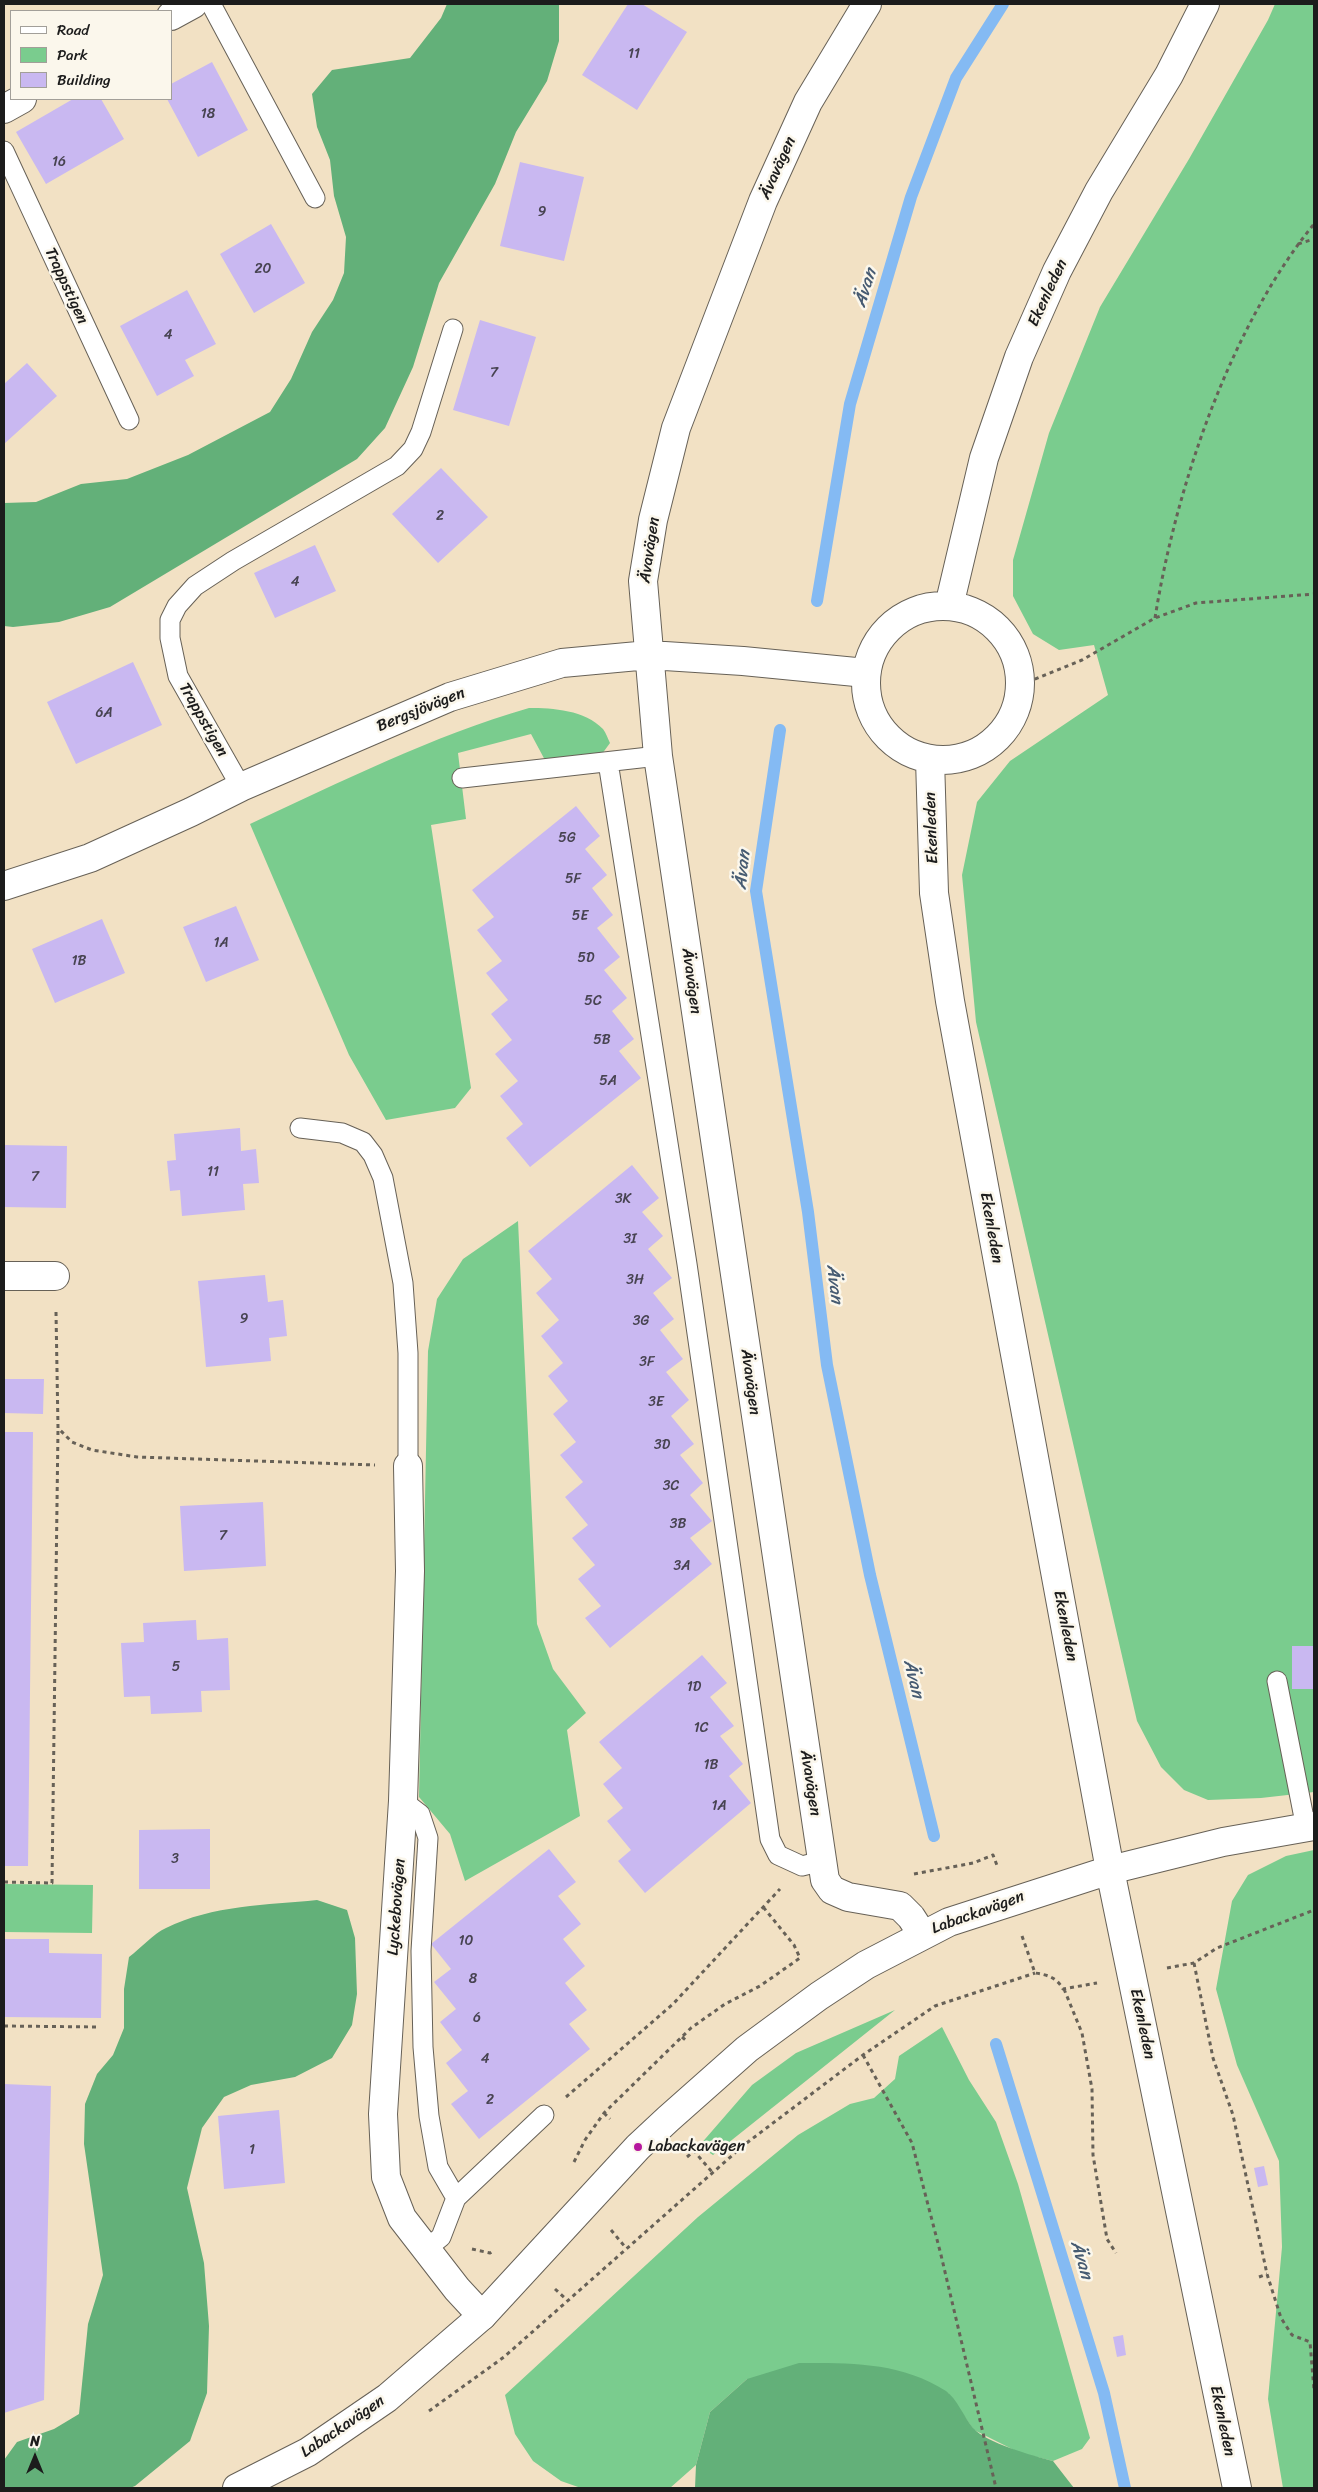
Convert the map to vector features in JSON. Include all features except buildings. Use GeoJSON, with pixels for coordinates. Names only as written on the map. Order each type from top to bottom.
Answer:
{"type":"FeatureCollection","features":[{"type":"Feature","properties":{"kind":"street"},"geometry":{"type":"LineString","coordinates":[[172,15],[194,4]]}},
{"type":"Feature","properties":{"kind":"street","name":"Ävavägen"},"geometry":{"type":"LineString","coordinates":[[867,4],[808,102],[763,201],[676,428],[653,520],[643,581],[658,756],[812,1864],[832,1890],[848,1898],[900,1906],[911,1917],[922,1934]]}},
{"type":"Feature","properties":{"kind":"street","name":"Ekenleden"},"geometry":{"type":"LineString","coordinates":[[949,606],[984,458],[1019,357],[1057,271],[1099,192],[1169,75],[1206,4]]}},
{"type":"Feature","properties":{"kind":"street"},"geometry":{"type":"LineString","coordinates":[[4,109],[20,100]]}},
{"type":"Feature","properties":{"kind":"street"},"geometry":{"type":"LineString","coordinates":[[949,606],[972,611],[992,623],[1008,640],[1018,662],[1020,686],[1017,707],[1007,726],[992,742],[973,754],[952,760],[930,759],[903,748],[881,729],[871,712],[866,693],[866,673],[870,657],[877,642],[888,628],[916,610],[949,606]]}},
{"type":"Feature","properties":{"kind":"street","name":"Bergsjövägen"},"geometry":{"type":"LineString","coordinates":[[4,886],[90,858],[241,787],[459,694],[562,663],[649,655],[743,661],[866,673]]}},
{"type":"Feature","properties":{"kind":"street","name":"Ekenleden"},"geometry":{"type":"LineString","coordinates":[[930,759],[934,894],[950,1001],[1110,1870],[1237,2488]]}},
{"type":"Feature","properties":{"kind":"street"},"geometry":{"type":"LineString","coordinates":[[4,1276],[56,1276]]}},
{"type":"Feature","properties":{"kind":"street","name":"Lyckebovägen"},"geometry":{"type":"LineString","coordinates":[[408,1466],[410,1571],[403,1801],[383,2114],[386,2177],[402,2218],[482,2316]]}},
{"type":"Feature","properties":{"kind":"street","name":"Labackavägen"},"geometry":{"type":"LineString","coordinates":[[237,2488],[308,2452],[387,2398],[482,2316],[638,2147],[747,2049],[866,1965],[922,1934],[950,1922],[1110,1870],[1223,1842],[1310,1827]]}},
{"type":"Feature","properties":{"kind":"lane"},"geometry":{"type":"LineString","coordinates":[[211,4],[315,198]]}},
{"type":"Feature","properties":{"kind":"lane","name":"Trappstigen"},"geometry":{"type":"LineString","coordinates":[[4,151],[129,420]]}},
{"type":"Feature","properties":{"kind":"lane","name":"Trappstigen"},"geometry":{"type":"LineString","coordinates":[[241,787],[178,676],[170,638],[170,620],[177,606],[195,586],[233,561],[397,466],[413,448],[421,432],[453,329]]}},
{"type":"Feature","properties":{"kind":"lane"},"geometry":{"type":"LineString","coordinates":[[462,778],[658,756]]}},
{"type":"Feature","properties":{"kind":"lane"},"geometry":{"type":"LineString","coordinates":[[608,762],[687,1264],[770,1839],[778,1854],[812,1864]]}},
{"type":"Feature","properties":{"kind":"lane"},"geometry":{"type":"LineString","coordinates":[[300,1128],[342,1133],[363,1142],[373,1155],[383,1178],[403,1283],[408,1353],[408,1466]]}},
{"type":"Feature","properties":{"kind":"lane"},"geometry":{"type":"LineString","coordinates":[[1276,1681],[1310,1827]]}},
{"type":"Feature","properties":{"kind":"lane"},"geometry":{"type":"LineString","coordinates":[[403,1801],[420,1814],[428,1838],[421,1950],[429,2116],[438,2167],[456,2198]]}},
{"type":"Feature","properties":{"kind":"lane"},"geometry":{"type":"LineString","coordinates":[[429,2253],[440,2237],[456,2198],[544,2115]]}},
{"type":"Feature","properties":{"kind":"path"},"geometry":{"type":"LineString","coordinates":[[1155,618],[1163,570],[1177,510],[1214,406],[1253,315],[1298,244],[1314,224]]}},
{"type":"Feature","properties":{"kind":"path"},"geometry":{"type":"LineString","coordinates":[[1298,244],[1314,239]]}},
{"type":"Feature","properties":{"kind":"path"},"geometry":{"type":"LineString","coordinates":[[1020,686],[1082,660],[1155,618],[1196,603],[1314,594]]}},
{"type":"Feature","properties":{"kind":"path"},"geometry":{"type":"LineString","coordinates":[[4,1882],[52,1883],[58,1428],[56,1276]]}},
{"type":"Feature","properties":{"kind":"path"},"geometry":{"type":"LineString","coordinates":[[58,1428],[72,1442],[92,1450],[137,1457],[408,1466]]}},
{"type":"Feature","properties":{"kind":"path"},"geometry":{"type":"LineString","coordinates":[[544,2115],[673,2004],[764,1908],[812,1864]]}},
{"type":"Feature","properties":{"kind":"path"},"geometry":{"type":"LineString","coordinates":[[571,2168],[585,2140],[604,2113],[682,2037],[725,2004],[760,1986],[800,1958],[794,1945],[764,1908]]}},
{"type":"Feature","properties":{"kind":"path"},"geometry":{"type":"LineString","coordinates":[[1194,1963],[1213,2058],[1233,2115],[1267,2274],[1281,2318],[1292,2335],[1310,2342],[1314,2390]]}},
{"type":"Feature","properties":{"kind":"path"},"geometry":{"type":"LineString","coordinates":[[424,2414],[504,2356],[744,2145],[863,2054],[935,2006],[1035,1973]]}},
{"type":"Feature","properties":{"kind":"path"},"geometry":{"type":"LineString","coordinates":[[1064,1990],[1082,2033],[1092,2089],[1093,2155],[1106,2239],[1116,2253]]}},
{"type":"Feature","properties":{"kind":"path"},"geometry":{"type":"LineString","coordinates":[[4,2026],[100,2027]]}},
{"type":"Feature","properties":{"kind":"path"},"geometry":{"type":"LineString","coordinates":[[682,2037],[688,2042]]}},
{"type":"Feature","properties":{"kind":"path"},"geometry":{"type":"LineString","coordinates":[[863,2054],[912,2143],[996,2488]]}},
{"type":"Feature","properties":{"kind":"path"},"geometry":{"type":"LineString","coordinates":[[604,2113],[610,2119]]}},
{"type":"Feature","properties":{"kind":"path"},"geometry":{"type":"LineString","coordinates":[[686,2157],[694,2150],[712,2172]]}},
{"type":"Feature","properties":{"kind":"path"},"geometry":{"type":"LineString","coordinates":[[610,2230],[626,2248]]}},
{"type":"Feature","properties":{"kind":"path"},"geometry":{"type":"LineString","coordinates":[[429,2253],[453,2240],[481,2252],[490,2252],[495,2249]]}},
{"type":"Feature","properties":{"kind":"path"},"geometry":{"type":"LineString","coordinates":[[1259,2277],[1267,2274]]}},
{"type":"Feature","properties":{"kind":"green space"},"geometry":{"type":"Polygon","coordinates":[[[447,4],[559,4],[559,41],[547,81],[516,132],[495,184],[439,283],[413,367],[385,428],[357,459],[110,607],[59,622],[13,627],[4,626],[4,503],[36,502],[81,484],[127,479],[188,455],[270,412],[291,379],[312,332],[333,300],[344,273],[346,237],[334,196],[330,160],[317,127],[312,94],[332,70],[410,58],[441,18],[447,4]]]}},
{"type":"Feature","properties":{"kind":"green space"},"geometry":{"type":"Polygon","coordinates":[[[1275,4],[1314,4],[1314,1792],[1261,1798],[1208,1800],[1184,1790],[1161,1767],[1137,1721],[976,1022],[962,875],[977,802],[1010,761],[1108,695],[1094,645],[1059,650],[1033,634],[1013,596],[1013,560],[1049,433],[1100,307],[1189,159],[1268,20],[1275,4]]]}},
{"type":"Feature","properties":{"kind":"green space"},"geometry":{"type":"Polygon","coordinates":[[[529,708],[568,711],[578,714],[596,723],[603,729],[610,743],[599,758],[546,762],[531,734],[458,753],[466,819],[431,825],[471,1088],[455,1108],[386,1120],[349,1055],[250,824],[422,746],[493,719],[529,708]]]}},
{"type":"Feature","properties":{"kind":"green space"},"geometry":{"type":"Polygon","coordinates":[[[518,1221],[537,1624],[553,1669],[586,1713],[567,1730],[580,1816],[465,1881],[450,1834],[419,1797],[428,1351],[437,1299],[463,1259],[518,1221]]]}},
{"type":"Feature","properties":{"kind":"green space"},"geometry":{"type":"Polygon","coordinates":[[[1314,1850],[1314,2488],[1283,2488],[1268,2399],[1282,2247],[1279,2161],[1237,2065],[1216,1989],[1232,1901],[1248,1875],[1286,1856],[1314,1850]]]}},
{"type":"Feature","properties":{"kind":"green space"},"geometry":{"type":"Polygon","coordinates":[[[4,1884],[93,1885],[92,1933],[4,1932],[4,1884]]]}},
{"type":"Feature","properties":{"kind":"green space"},"geometry":{"type":"Polygon","coordinates":[[[317,1900],[347,1910],[355,1938],[357,1994],[352,2025],[332,2058],[295,2077],[251,2085],[224,2097],[202,2128],[187,2188],[204,2263],[209,2326],[207,2393],[190,2441],[135,2486],[130,2488],[4,2488],[4,2460],[17,2442],[54,2429],[79,2414],[88,2324],[103,2275],[84,2144],[85,2104],[97,2074],[113,2055],[124,2028],[124,1989],[129,1957],[152,1937],[184,1920],[240,1907],[317,1900]]]}},
{"type":"Feature","properties":{"kind":"green space"},"geometry":{"type":"Polygon","coordinates":[[[895,2010],[713,2155],[699,2146],[752,2085],[796,2053],[895,2010]]]}},
{"type":"Feature","properties":{"kind":"green space"},"geometry":{"type":"Polygon","coordinates":[[[942,2027],[969,2080],[996,2122],[1018,2184],[1090,2438],[1082,2449],[1053,2461],[1020,2453],[974,2430],[948,2393],[747,2379],[710,2412],[696,2465],[670,2488],[581,2488],[561,2481],[533,2461],[515,2434],[505,2395],[698,2217],[798,2135],[850,2104],[874,2098],[895,2079],[899,2056],[942,2027]]]}},
{"type":"Feature","properties":{"kind":"green space"},"geometry":{"type":"Polygon","coordinates":[[[799,2363],[838,2363],[875,2366],[911,2374],[929,2381],[950,2394],[979,2434],[999,2444],[1053,2461],[1074,2488],[695,2488],[696,2465],[710,2412],[747,2379],[799,2363]]]}},
{"type":"Feature","properties":{"kind":"waterway","name":"Ävan"},"geometry":{"type":"LineString","coordinates":[[817,601],[850,404],[911,197],[956,78],[1003,4]]}},
{"type":"Feature","properties":{"kind":"waterway","name":"Ävan"},"geometry":{"type":"LineString","coordinates":[[780,730],[756,891],[808,1212],[827,1365],[870,1575],[934,1836]]}},
{"type":"Feature","properties":{"kind":"waterway","name":"Ävan"},"geometry":{"type":"LineString","coordinates":[[996,2044],[1104,2393],[1125,2488]]}},
{"type":"Feature","properties":{"kind":"place","name":"Labackavägen"},"geometry":{"type":"Point","coordinates":[638,2147]}}]}
